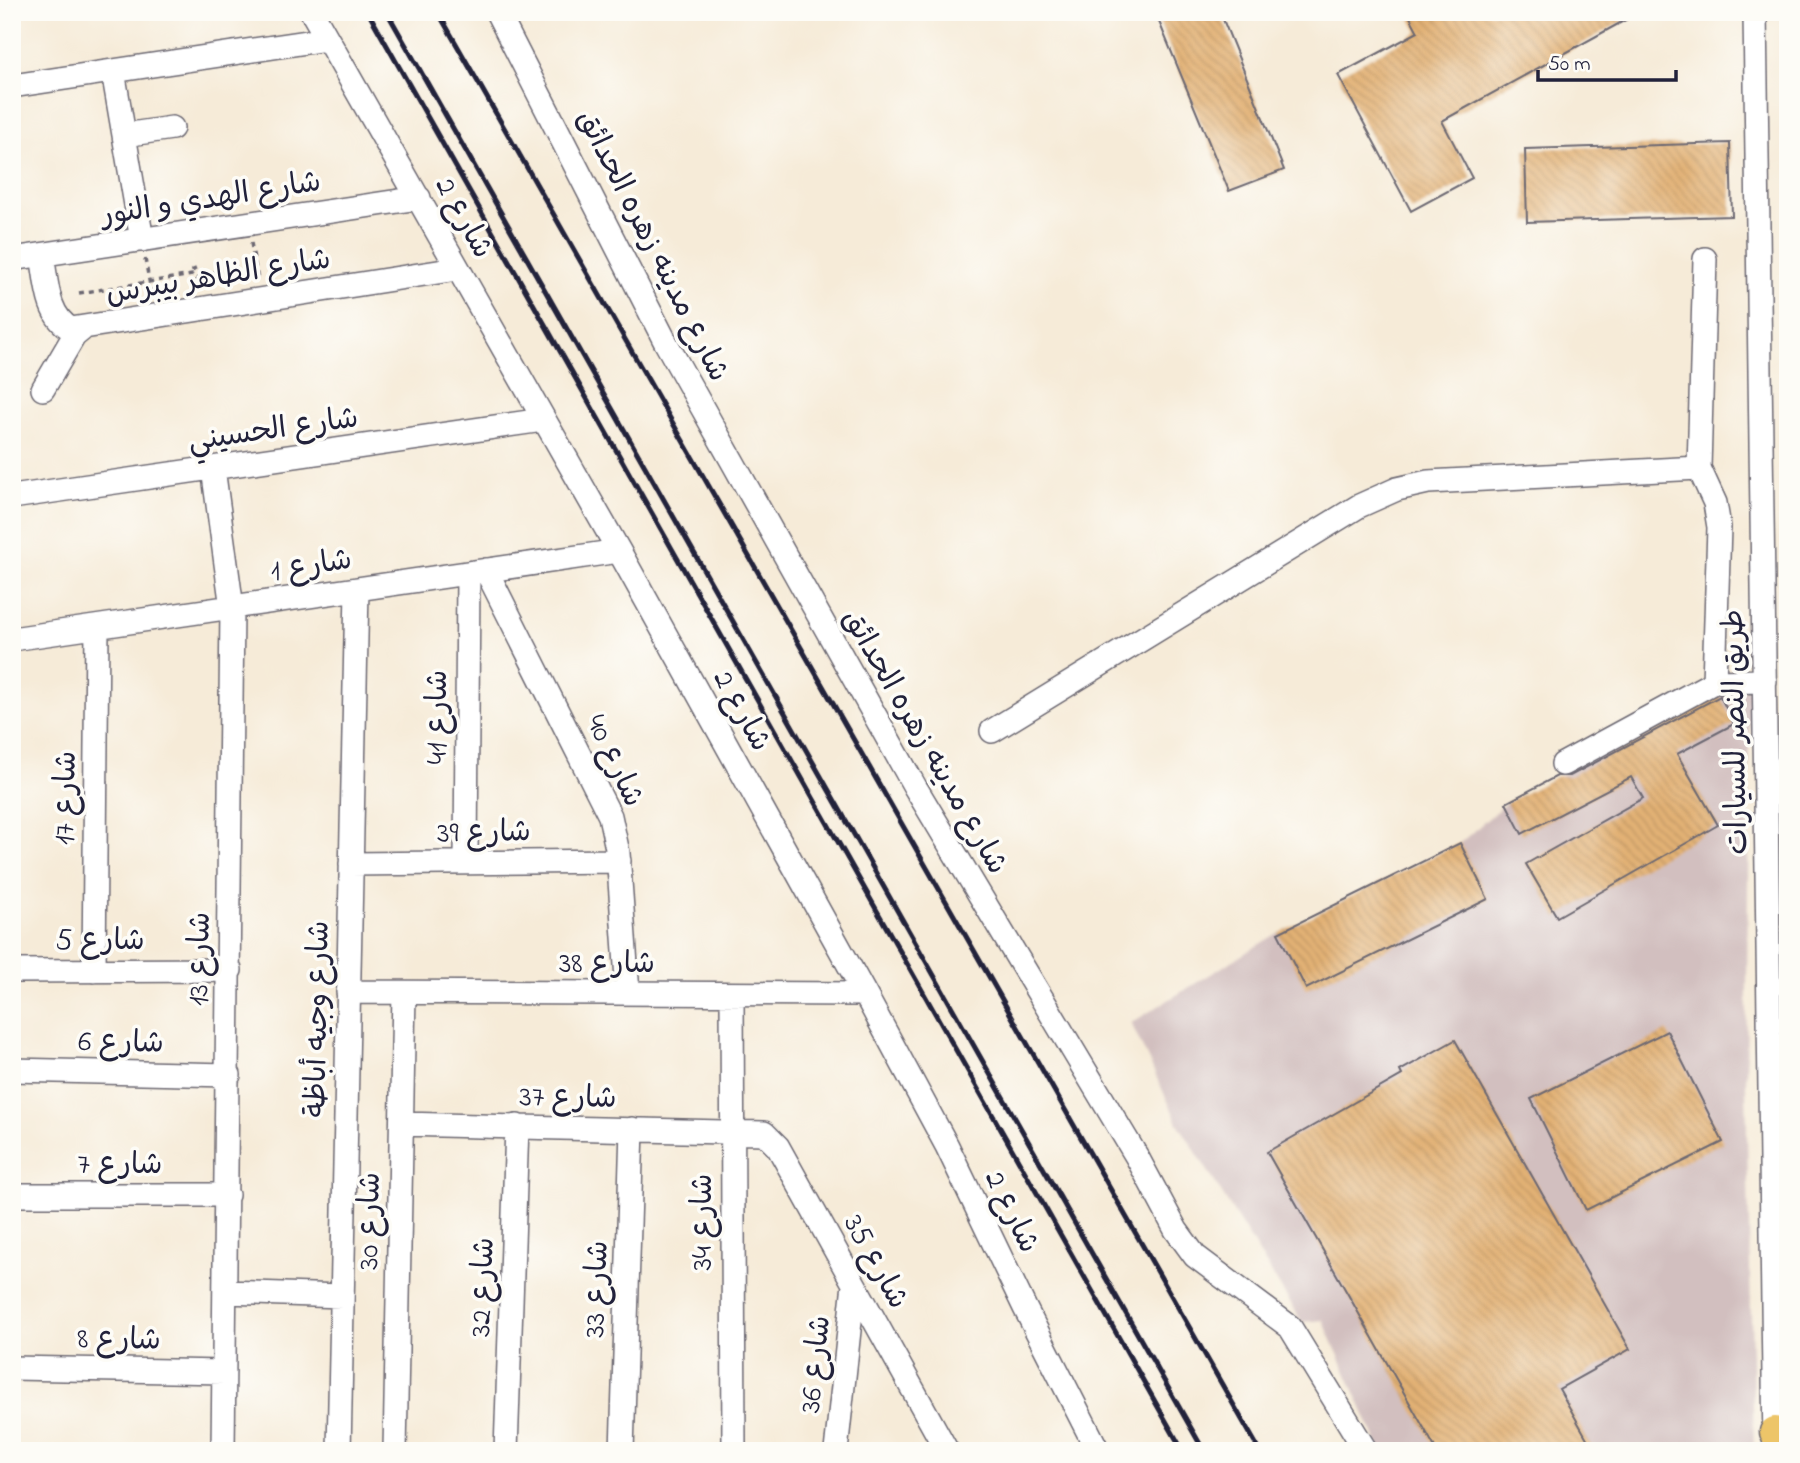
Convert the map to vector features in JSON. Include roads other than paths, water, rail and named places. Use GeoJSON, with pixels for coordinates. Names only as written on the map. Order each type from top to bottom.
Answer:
{"type":"FeatureCollection","features":[{"type":"Feature","properties":{"kind":"street","name":"شارع 2"},"geometry":{"type":"LineString","coordinates":[[312,12],[619,551],[865,994],[947,1146],[1019,1298],[1098,1451]]}},
{"type":"Feature","properties":{"kind":"street","name":"شارع مدينه زهره الحدائق"},"geometry":{"type":"LineString","coordinates":[[497,12],[673,355],[915,788],[1137,1157],[1176,1230],[1195,1256],[1290,1327],[1366,1451]]}},
{"type":"Feature","properties":{"kind":"street","name":"طريق النصر للسيارات"},"geometry":{"type":"LineString","coordinates":[[1755,12],[1765,681],[1779,1057],[1778,1445]]}},
{"type":"Feature","properties":{"kind":"street"},"geometry":{"type":"LineString","coordinates":[[12,86],[327,39]]}},
{"type":"Feature","properties":{"kind":"street"},"geometry":{"type":"LineString","coordinates":[[113,71],[142,240]]}},
{"type":"Feature","properties":{"kind":"street"},"geometry":{"type":"LineString","coordinates":[[124,135],[172,128]]}},
{"type":"Feature","properties":{"kind":"street","name":"شارع الهدي و النور"},"geometry":{"type":"LineString","coordinates":[[12,259],[419,198]]}},
{"type":"Feature","properties":{"kind":"street","name":"شارع الظاهر بيبرس"},"geometry":{"type":"LineString","coordinates":[[42,255],[53,309],[59,322],[71,329],[457,269]]}},
{"type":"Feature","properties":{"kind":"street"},"geometry":{"type":"LineString","coordinates":[[1705,259],[1699,468],[1715,503],[1718,527],[1714,682]]}},
{"type":"Feature","properties":{"kind":"street"},"geometry":{"type":"LineString","coordinates":[[43,389],[74,336],[85,327]]}},
{"type":"Feature","properties":{"kind":"street","name":"شارع الحسيني"},"geometry":{"type":"LineString","coordinates":[[12,498],[543,420]]}},
{"type":"Feature","properties":{"kind":"street","name":"شارع 13"},"geometry":{"type":"LineString","coordinates":[[213,468],[232,608],[223,1451]]}},
{"type":"Feature","properties":{"kind":"street"},"geometry":{"type":"LineString","coordinates":[[992,731],[1359,506],[1398,489],[1428,482],[1699,468]]}},
{"type":"Feature","properties":{"kind":"street","name":"شارع 1"},"geometry":{"type":"LineString","coordinates":[[12,639],[619,551]]}},
{"type":"Feature","properties":{"kind":"street","name":"شارع 40"},"geometry":{"type":"LineString","coordinates":[[477,571],[604,798],[615,834],[619,860],[628,993]]}},
{"type":"Feature","properties":{"kind":"street","name":"شارع 41"},"geometry":{"type":"LineString","coordinates":[[466,863],[477,571]]}},
{"type":"Feature","properties":{"kind":"street","name":"شارع وجيه أباظة"},"geometry":{"type":"LineString","coordinates":[[339,1451],[357,589]]}},
{"type":"Feature","properties":{"kind":"street","name":"شارع 17"},"geometry":{"type":"LineString","coordinates":[[94,971],[97,627]]}},
{"type":"Feature","properties":{"kind":"street"},"geometry":{"type":"LineString","coordinates":[[1563,764],[1714,682],[1765,681]]}},
{"type":"Feature","properties":{"kind":"street","name":"شارع 39"},"geometry":{"type":"LineString","coordinates":[[351,864],[619,860]]}},
{"type":"Feature","properties":{"kind":"street","name":"شارع 5"},"geometry":{"type":"LineString","coordinates":[[12,971],[230,970]]}},
{"type":"Feature","properties":{"kind":"street","name":"شارع 38"},"geometry":{"type":"LineString","coordinates":[[348,992],[865,994]]}},
{"type":"Feature","properties":{"kind":"street","name":"شارع 30"},"geometry":{"type":"LineString","coordinates":[[395,1451],[404,992]]}},
{"type":"Feature","properties":{"kind":"street","name":"شارع 34"},"geometry":{"type":"LineString","coordinates":[[732,994],[734,1451]]}},
{"type":"Feature","properties":{"kind":"street","name":"شارع 6"},"geometry":{"type":"LineString","coordinates":[[12,1070],[229,1075]]}},
{"type":"Feature","properties":{"kind":"street","name":"شارع 37"},"geometry":{"type":"LineString","coordinates":[[402,1124],[733,1131]]}},
{"type":"Feature","properties":{"kind":"street","name":"شارع 32"},"geometry":{"type":"LineString","coordinates":[[506,1451],[517,1126]]}},
{"type":"Feature","properties":{"kind":"street","name":"شارع 33"},"geometry":{"type":"LineString","coordinates":[[622,1451],[632,1129]]}},
{"type":"Feature","properties":{"kind":"street","name":"شارع 35"},"geometry":{"type":"LineString","coordinates":[[733,1131],[755,1130],[772,1139],[947,1451]]}},
{"type":"Feature","properties":{"kind":"street","name":"شارع 7"},"geometry":{"type":"LineString","coordinates":[[12,1195],[227,1195]]}},
{"type":"Feature","properties":{"kind":"street","name":"شارع 36"},"geometry":{"type":"LineString","coordinates":[[836,1451],[854,1284]]}},
{"type":"Feature","properties":{"kind":"street"},"geometry":{"type":"LineString","coordinates":[[225,1292],[342,1296]]}},
{"type":"Feature","properties":{"kind":"street","name":"شارع 8"},"geometry":{"type":"LineString","coordinates":[[12,1367],[224,1373]]}},
{"type":"Feature","properties":{"kind":"railway"},"geometry":{"type":"LineString","coordinates":[[368,12],[1183,1451]]}},
{"type":"Feature","properties":{"kind":"railway"},"geometry":{"type":"LineString","coordinates":[[387,12],[1204,1451]]}},
{"type":"Feature","properties":{"kind":"railway"},"geometry":{"type":"LineString","coordinates":[[438,12],[1260,1451]]}}]}
